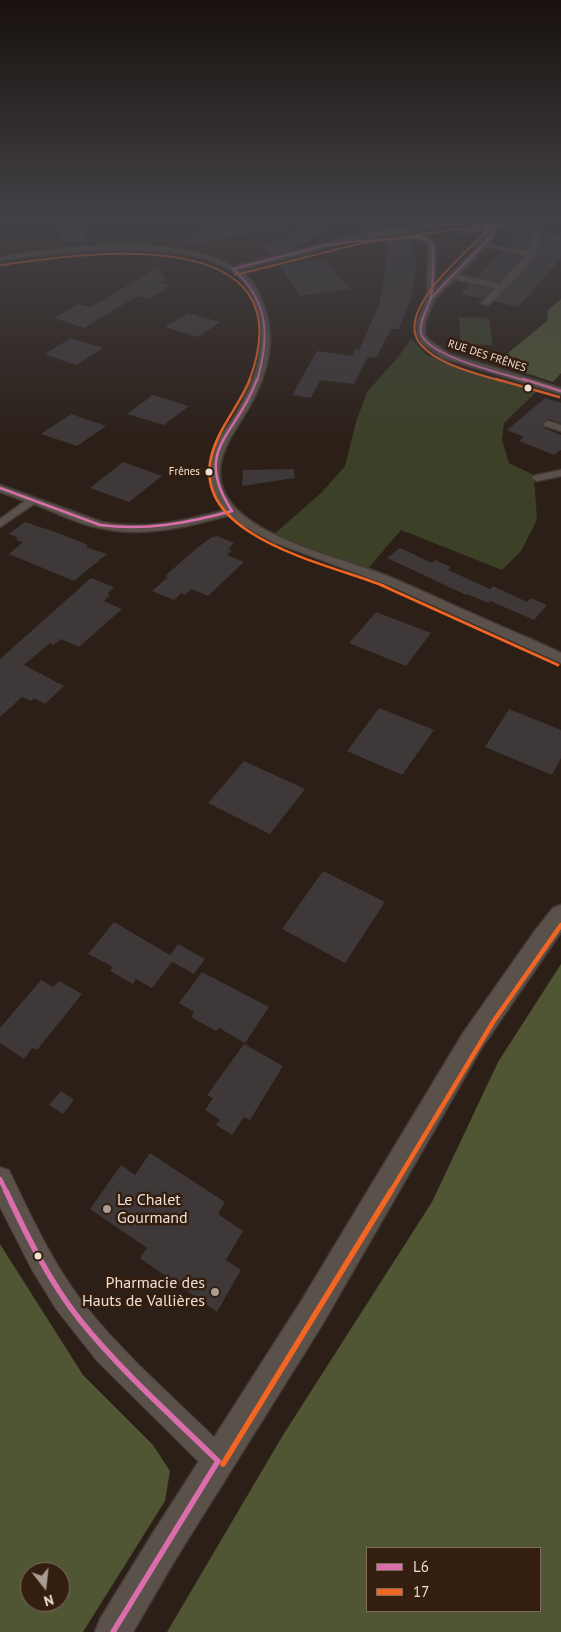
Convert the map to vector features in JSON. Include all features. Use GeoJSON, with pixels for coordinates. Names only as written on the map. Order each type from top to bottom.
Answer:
{"type":"FeatureCollection","features":[{"type":"Feature","properties":{"kind":"main road"},"geometry":{"type":"LineString","coordinates":[[113,1632],[163,1548],[311,1314],[472,1041],[537,946],[561,915]]}},
{"type":"Feature","properties":{"kind":"street"},"geometry":{"type":"LineString","coordinates":[[256,296],[262,312],[265,347],[259,380],[248,403],[217,452],[216,480],[221,496],[232,511],[249,524],[272,536],[402,587],[561,659]]}},
{"type":"Feature","properties":{"kind":"street"},"geometry":{"type":"LineString","coordinates":[[485,303],[491,296]]}},
{"type":"Feature","properties":{"kind":"street","name":"RUE DES FRÊNES"},"geometry":{"type":"LineString","coordinates":[[431,298],[421,323],[421,334],[431,347],[446,356],[460,361],[561,391]]}},
{"type":"Feature","properties":{"kind":"street"},"geometry":{"type":"LineString","coordinates":[[548,424],[561,428]]}},
{"type":"Feature","properties":{"kind":"street"},"geometry":{"type":"LineString","coordinates":[[537,478],[561,473]]}},
{"type":"Feature","properties":{"kind":"street"},"geometry":{"type":"LineString","coordinates":[[0,488],[100,525],[134,530],[172,527],[232,511]]}},
{"type":"Feature","properties":{"kind":"street"},"geometry":{"type":"LineString","coordinates":[[0,524],[33,500]]}},
{"type":"Feature","properties":{"kind":"street"},"geometry":{"type":"LineString","coordinates":[[0,1179],[41,1259],[91,1334],[122,1368],[218,1460]]}},
{"type":"Feature","properties":{"kind":"green space"},"geometry":{"type":"Polygon","coordinates":[[[561,299],[561,373],[553,382],[496,363],[548,320],[547,311],[561,299]]]}},
{"type":"Feature","properties":{"kind":"green space"},"geometry":{"type":"Polygon","coordinates":[[[459,317],[489,318],[493,345],[461,344],[459,317]]]}},
{"type":"Feature","properties":{"kind":"green space"},"geometry":{"type":"Polygon","coordinates":[[[411,339],[426,354],[440,361],[536,392],[504,423],[502,440],[509,463],[534,475],[537,520],[521,551],[502,570],[401,530],[365,572],[272,536],[322,492],[345,466],[356,422],[367,392],[399,356],[411,339]]]}},
{"type":"Feature","properties":{"kind":"green space"},"geometry":{"type":"Polygon","coordinates":[[[561,964],[561,1632],[167,1632],[283,1435],[432,1202],[498,1062],[561,964]]]}},
{"type":"Feature","properties":{"kind":"green space"},"geometry":{"type":"Polygon","coordinates":[[[0,1244],[83,1375],[153,1445],[170,1471],[165,1501],[83,1632],[0,1632],[0,1244]]]}},
{"type":"Feature","properties":{"kind":"building"},"geometry":{"type":"Polygon","coordinates":[[[109,296],[137,296],[84,328],[54,318],[78,304],[90,307],[109,296]]]}},
{"type":"Feature","properties":{"kind":"building"},"geometry":{"type":"Polygon","coordinates":[[[138,296],[154,296],[149,299],[138,296]]]}},
{"type":"Feature","properties":{"kind":"building"},"geometry":{"type":"Polygon","coordinates":[[[381,296],[411,296],[399,329],[391,329],[376,358],[368,357],[354,384],[320,380],[311,398],[292,395],[317,351],[352,356],[355,349],[359,350],[379,305],[381,296]]]}},
{"type":"Feature","properties":{"kind":"building"},"geometry":{"type":"Polygon","coordinates":[[[471,296],[486,296],[483,299],[471,296]]]}},
{"type":"Feature","properties":{"kind":"building"},"geometry":{"type":"Polygon","coordinates":[[[499,296],[528,296],[518,307],[494,301],[499,296]]]}},
{"type":"Feature","properties":{"kind":"building"},"geometry":{"type":"Polygon","coordinates":[[[188,313],[220,322],[198,337],[165,327],[188,313]]]}},
{"type":"Feature","properties":{"kind":"building"},"geometry":{"type":"Polygon","coordinates":[[[71,338],[103,348],[76,365],[45,354],[71,338]]]}},
{"type":"Feature","properties":{"kind":"building"},"geometry":{"type":"Polygon","coordinates":[[[153,395],[189,406],[164,425],[127,414],[153,395]]]}},
{"type":"Feature","properties":{"kind":"building"},"geometry":{"type":"Polygon","coordinates":[[[545,398],[561,403],[561,423],[549,419],[541,424],[544,428],[561,435],[561,450],[554,455],[519,441],[524,437],[507,430],[545,398]]]}},
{"type":"Feature","properties":{"kind":"building"},"geometry":{"type":"Polygon","coordinates":[[[71,414],[106,426],[77,446],[41,434],[71,414]]]}},
{"type":"Feature","properties":{"kind":"building"},"geometry":{"type":"Polygon","coordinates":[[[123,462],[162,476],[129,502],[90,488],[123,462]]]}},
{"type":"Feature","properties":{"kind":"building"},"geometry":{"type":"Polygon","coordinates":[[[294,469],[295,478],[242,486],[243,470],[294,469]]]}},
{"type":"Feature","properties":{"kind":"building"},"geometry":{"type":"Polygon","coordinates":[[[25,522],[61,534],[88,545],[86,547],[107,554],[74,581],[9,554],[23,542],[16,540],[18,538],[9,534],[25,522]]]}},
{"type":"Feature","properties":{"kind":"building"},"geometry":{"type":"Polygon","coordinates":[[[217,536],[234,543],[228,549],[232,550],[227,555],[244,562],[208,596],[191,589],[185,595],[181,593],[174,600],[152,591],[168,577],[165,576],[198,547],[212,537],[217,536]]]}},
{"type":"Feature","properties":{"kind":"building"},"geometry":{"type":"Polygon","coordinates":[[[400,548],[432,563],[435,560],[451,567],[448,570],[490,589],[493,586],[527,602],[531,598],[547,605],[534,620],[490,601],[489,603],[466,595],[387,558],[400,548]]]}},
{"type":"Feature","properties":{"kind":"building"},"geometry":{"type":"Polygon","coordinates":[[[91,578],[114,587],[107,594],[110,595],[104,601],[122,609],[79,647],[61,639],[53,645],[50,643],[24,665],[64,686],[45,704],[34,698],[31,701],[22,697],[0,717],[0,659],[91,578]]]}},
{"type":"Feature","properties":{"kind":"building"},"geometry":{"type":"Polygon","coordinates":[[[376,612],[431,633],[406,666],[349,643],[376,612]]]}},
{"type":"Feature","properties":{"kind":"building"},"geometry":{"type":"Polygon","coordinates":[[[379,708],[434,730],[402,775],[347,751],[379,708]]]}},
{"type":"Feature","properties":{"kind":"building"},"geometry":{"type":"Polygon","coordinates":[[[509,709],[561,730],[561,758],[552,775],[485,747],[509,709]]]}},
{"type":"Feature","properties":{"kind":"building"},"geometry":{"type":"Polygon","coordinates":[[[244,761],[305,789],[270,834],[208,803],[244,761]]]}},
{"type":"Feature","properties":{"kind":"building"},"geometry":{"type":"Polygon","coordinates":[[[323,871],[385,902],[345,963],[282,929],[323,871]]]}},
{"type":"Feature","properties":{"kind":"building"},"geometry":{"type":"Polygon","coordinates":[[[114,922],[170,955],[178,944],[205,959],[194,974],[172,962],[152,988],[136,979],[133,984],[110,971],[113,967],[88,954],[114,922]]]}},
{"type":"Feature","properties":{"kind":"building"},"geometry":{"type":"Polygon","coordinates":[[[202,972],[269,1007],[245,1043],[219,1028],[216,1031],[191,1017],[194,1012],[179,1003],[202,972]]]}},
{"type":"Feature","properties":{"kind":"building"},"geometry":{"type":"Polygon","coordinates":[[[41,980],[53,987],[59,981],[82,994],[37,1050],[32,1048],[24,1059],[0,1043],[0,1028],[41,980]]]}},
{"type":"Feature","properties":{"kind":"building"},"geometry":{"type":"Polygon","coordinates":[[[244,1044],[283,1066],[250,1120],[244,1117],[232,1135],[216,1125],[220,1120],[205,1110],[213,1098],[207,1095],[244,1044]]]}},
{"type":"Feature","properties":{"kind":"building"},"geometry":{"type":"Polygon","coordinates":[[[61,1091],[74,1100],[63,1114],[49,1105],[61,1091]]]}},
{"type":"Feature","properties":{"kind":"building"},"geometry":{"type":"Polygon","coordinates":[[[150,1153],[225,1202],[218,1214],[243,1231],[226,1260],[241,1270],[217,1312],[140,1258],[147,1248],[90,1209],[121,1165],[135,1175],[150,1153]]]}},
{"type":"Feature","properties":{"kind":"transit line","name":"17"},"geometry":{"type":"LineString","coordinates":[[250,296],[259,331],[255,366],[248,384],[219,436],[212,453],[208,471],[211,489],[221,508],[234,522],[272,544],[389,588],[558,665]]}},
{"type":"Feature","properties":{"kind":"transit line","name":"L6"},"geometry":{"type":"LineString","coordinates":[[232,511],[221,494],[214,469],[219,447],[251,396],[261,367],[265,337],[264,322],[256,296]]}},
{"type":"Feature","properties":{"kind":"transit line","name":"17"},"geometry":{"type":"LineString","coordinates":[[426,296],[416,318],[415,332],[421,345],[431,353],[464,369],[559,397]]}},
{"type":"Feature","properties":{"kind":"transit line","name":"L6"},"geometry":{"type":"LineString","coordinates":[[431,296],[421,323],[421,334],[425,341],[446,356],[561,391]]}},
{"type":"Feature","properties":{"kind":"transit line","name":"L6"},"geometry":{"type":"LineString","coordinates":[[422,320],[433,296]]}},
{"type":"Feature","properties":{"kind":"transit line","name":"L6"},"geometry":{"type":"LineString","coordinates":[[0,488],[100,525],[117,527],[167,526],[232,511]]}},
{"type":"Feature","properties":{"kind":"transit line","name":"17"},"geometry":{"type":"LineString","coordinates":[[223,1464],[350,1259],[472,1055],[515,989],[561,925]]}},
{"type":"Feature","properties":{"kind":"transit line","name":"L6"},"geometry":{"type":"LineString","coordinates":[[0,1179],[46,1269],[79,1319],[112,1357],[218,1461]]}},
{"type":"Feature","properties":{"kind":"transit line","name":"L6"},"geometry":{"type":"LineString","coordinates":[[113,1632],[218,1461]]}},
{"type":"Feature","properties":{"kind":"place","name":"Frênes"},"geometry":{"type":"Point","coordinates":[209,472]}},
{"type":"Feature","properties":{"kind":"place","name":"Le Chalet Gourmand"},"geometry":{"type":"Point","coordinates":[107,1209]}},
{"type":"Feature","properties":{"kind":"place","name":"Pharmacie des Hauts de Vallières"},"geometry":{"type":"Point","coordinates":[215,1292]}}]}
